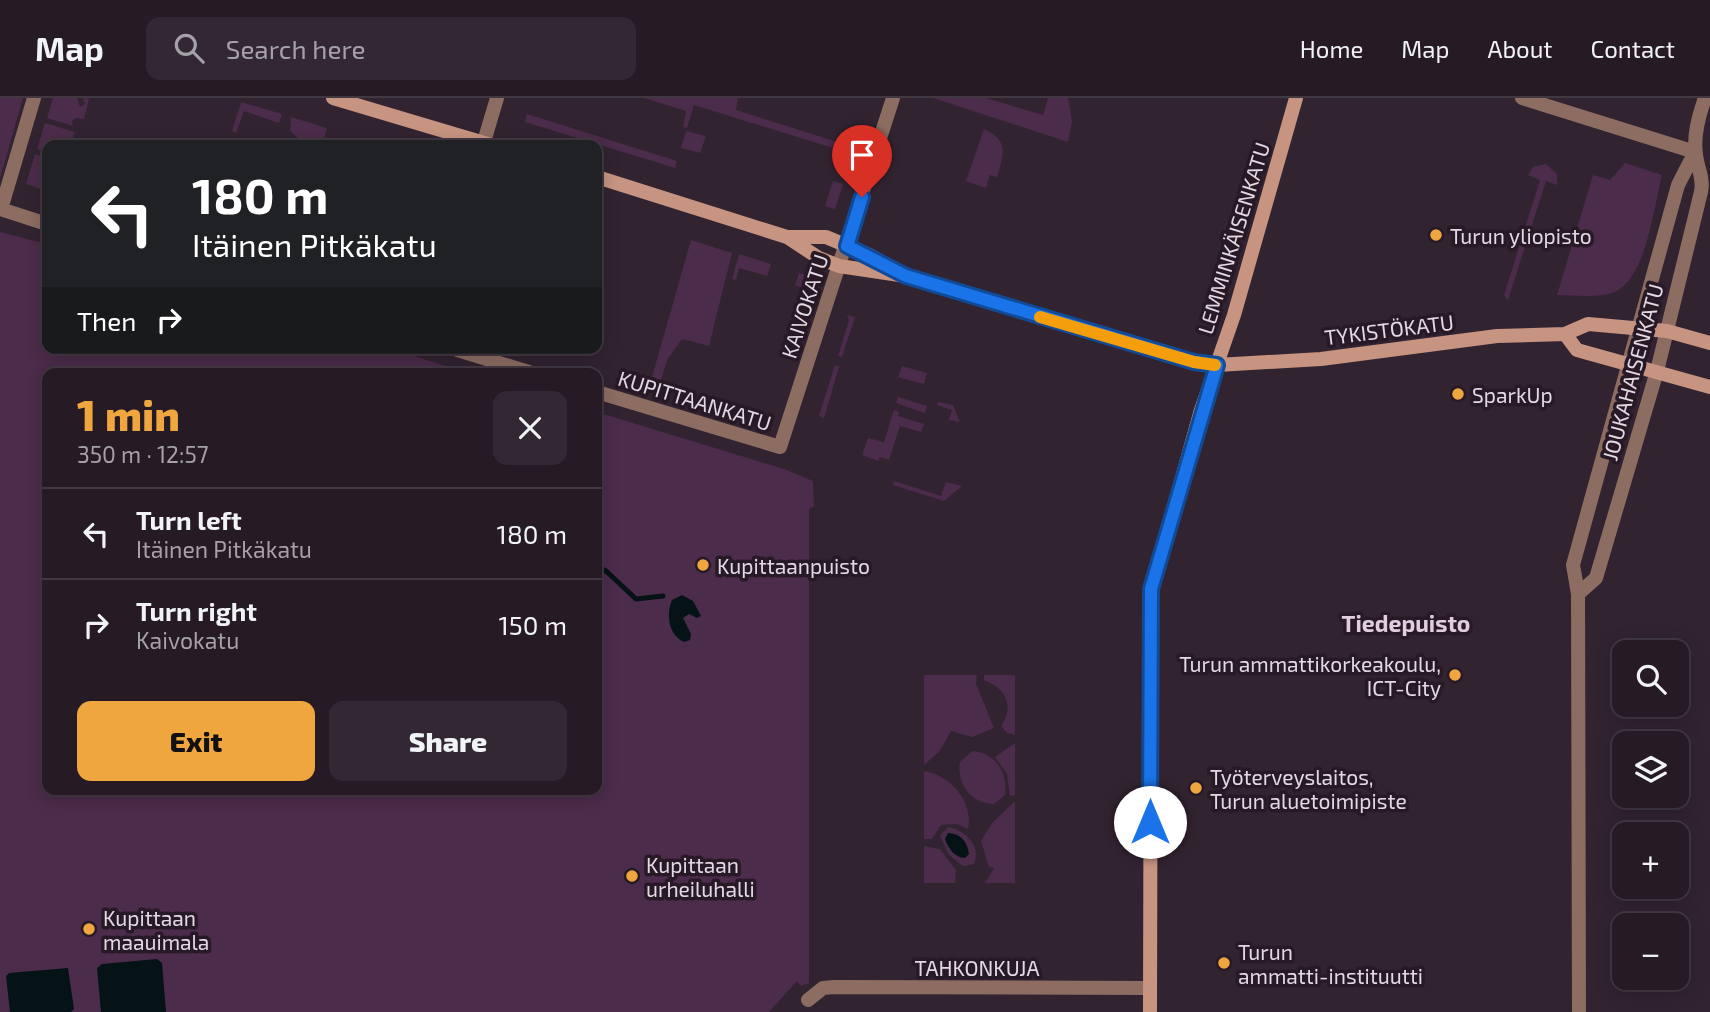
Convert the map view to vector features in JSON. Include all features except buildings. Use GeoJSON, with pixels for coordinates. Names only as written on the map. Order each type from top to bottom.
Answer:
{"type":"FeatureCollection","features":[{"type":"Feature","properties":{"kind":"main road"},"geometry":{"type":"LineString","coordinates":[[333,98],[470,140]]}},
{"type":"Feature","properties":{"kind":"main road","name":"LEMMINKÄISENKATU"},"geometry":{"type":"LineString","coordinates":[[1150,1012],[1151,589],[1296,98]]}},
{"type":"Feature","properties":{"kind":"main road"},"geometry":{"type":"LineString","coordinates":[[602,179],[787,237],[819,258],[839,265],[906,276]]}},
{"type":"Feature","properties":{"kind":"main road"},"geometry":{"type":"LineString","coordinates":[[787,237],[826,237],[906,276]]}},
{"type":"Feature","properties":{"kind":"main road","name":"TYKISTÖKATU"},"geometry":{"type":"LineString","coordinates":[[906,276],[1194,362],[1217,365],[1321,359],[1497,336],[1566,334],[1588,324],[1667,331],[1710,344]]}},
{"type":"Feature","properties":{"kind":"main road"},"geometry":{"type":"LineString","coordinates":[[1566,334],[1577,350],[1710,387]]}},
{"type":"Feature","properties":{"kind":"street"},"geometry":{"type":"LineString","coordinates":[[34,98],[1,209],[42,221]]}},
{"type":"Feature","properties":{"kind":"street"},"geometry":{"type":"LineString","coordinates":[[487,140],[497,98]]}},
{"type":"Feature","properties":{"kind":"street","name":"KAIVOKATU"},"geometry":{"type":"LineString","coordinates":[[780,447],[893,98]]}},
{"type":"Feature","properties":{"kind":"street"},"geometry":{"type":"LineString","coordinates":[[1522,98],[1695,152]]}},
{"type":"Feature","properties":{"kind":"street","name":"JOUKAHAISENKATU"},"geometry":{"type":"LineString","coordinates":[[1578,594],[1596,578],[1657,371],[1703,182],[1695,152],[1698,120],[1705,98]]}},
{"type":"Feature","properties":{"kind":"street","name":"JOUKAHAISENKATU"},"geometry":{"type":"LineString","coordinates":[[1579,1012],[1578,594],[1573,565],[1681,175],[1695,152]]}},
{"type":"Feature","properties":{"kind":"street"},"geometry":{"type":"LineString","coordinates":[[469,354],[515,368]]}},
{"type":"Feature","properties":{"kind":"street","name":"KUPITTAANKATU"},"geometry":{"type":"LineString","coordinates":[[602,394],[780,447]]}},
{"type":"Feature","properties":{"kind":"street","name":"TAHKONKUJA"},"geometry":{"type":"LineString","coordinates":[[808,1000],[818,990],[828,987],[1149,988]]}},
{"type":"Feature","properties":{"kind":"shaded area"},"geometry":{"type":"Polygon","coordinates":[[[0,98],[23,98],[0,179],[0,98]]]}},
{"type":"Feature","properties":{"kind":"shaded area"},"geometry":{"type":"Polygon","coordinates":[[[53,98],[77,98],[80,107],[85,104],[83,98],[89,99],[84,119],[76,118],[72,121],[73,126],[47,118],[53,98]]]}},
{"type":"Feature","properties":{"kind":"shaded area"},"geometry":{"type":"Polygon","coordinates":[[[644,98],[738,98],[736,110],[847,145],[852,129],[858,131],[852,154],[694,105],[687,128],[683,127],[686,111],[644,98]]]}},
{"type":"Feature","properties":{"kind":"shaded area"},"geometry":{"type":"Polygon","coordinates":[[[933,98],[986,98],[1043,115],[1048,98],[1068,98],[1072,121],[1068,142],[933,98]]]}},
{"type":"Feature","properties":{"kind":"shaded area"},"geometry":{"type":"Polygon","coordinates":[[[241,102],[282,114],[279,123],[244,111],[236,133],[232,131],[241,102]]]}},
{"type":"Feature","properties":{"kind":"shaded area"},"geometry":{"type":"Polygon","coordinates":[[[527,114],[677,161],[675,168],[602,146],[602,140],[584,140],[525,122],[527,114]]]}},
{"type":"Feature","properties":{"kind":"shaded area"},"geometry":{"type":"Polygon","coordinates":[[[291,117],[327,128],[323,140],[300,140],[290,131],[291,117]]]}},
{"type":"Feature","properties":{"kind":"shaded area"},"geometry":{"type":"Polygon","coordinates":[[[45,123],[75,132],[72,140],[42,140],[42,150],[37,149],[45,123]]]}},
{"type":"Feature","properties":{"kind":"shaded area"},"geometry":{"type":"Polygon","coordinates":[[[984,129],[998,138],[1003,155],[997,177],[990,175],[986,188],[966,181],[984,129]]]}},
{"type":"Feature","properties":{"kind":"shaded area"},"geometry":{"type":"Polygon","coordinates":[[[686,131],[706,136],[700,153],[681,148],[686,131]]]}},
{"type":"Feature","properties":{"kind":"shaded area"},"geometry":{"type":"Polygon","coordinates":[[[35,154],[42,156],[42,189],[26,184],[35,154]]]}},
{"type":"Feature","properties":{"kind":"shaded area"},"geometry":{"type":"Polygon","coordinates":[[[1625,163],[1662,175],[1641,259],[1624,286],[1612,293],[1592,296],[1557,295],[1593,175],[1610,180],[1625,163]]]}},
{"type":"Feature","properties":{"kind":"shaded area"},"geometry":{"type":"Polygon","coordinates":[[[1546,164],[1557,174],[1557,185],[1546,181],[1508,300],[1504,295],[1540,180],[1528,175],[1533,167],[1546,164]]]}},
{"type":"Feature","properties":{"kind":"shaded area"},"geometry":{"type":"Polygon","coordinates":[[[833,181],[843,184],[835,209],[825,206],[833,181]]]}},
{"type":"Feature","properties":{"kind":"shaded area","name":"Kupittaanpuisto"},"geometry":{"type":"Polygon","coordinates":[[[0,232],[42,243],[42,354],[407,354],[452,368],[42,368],[42,795],[602,795],[602,414],[784,469],[813,481],[814,506],[809,509],[809,983],[801,986],[797,981],[769,1012],[0,1012],[0,232]]]}},
{"type":"Feature","properties":{"kind":"shaded area"},"geometry":{"type":"Polygon","coordinates":[[[691,240],[732,253],[709,346],[682,339],[667,360],[661,380],[652,377],[691,240]]]}},
{"type":"Feature","properties":{"kind":"shaded area"},"geometry":{"type":"Polygon","coordinates":[[[739,254],[771,264],[767,276],[739,268],[736,280],[732,279],[739,254]]]}},
{"type":"Feature","properties":{"kind":"shaded area"},"geometry":{"type":"Polygon","coordinates":[[[799,273],[815,278],[811,291],[795,285],[799,273]]]}},
{"type":"Feature","properties":{"kind":"shaded area"},"geometry":{"type":"Polygon","coordinates":[[[847,315],[855,317],[842,357],[838,356],[849,320],[847,315]]]}},
{"type":"Feature","properties":{"kind":"shaded area"},"geometry":{"type":"Polygon","coordinates":[[[835,365],[839,367],[824,418],[819,416],[835,365]]]}},
{"type":"Feature","properties":{"kind":"shaded area"},"geometry":{"type":"Polygon","coordinates":[[[902,366],[927,373],[924,384],[898,377],[902,366]]]}},
{"type":"Feature","properties":{"kind":"shaded area"},"geometry":{"type":"Polygon","coordinates":[[[898,397],[927,406],[925,413],[896,403],[898,397]]]}},
{"type":"Feature","properties":{"kind":"shaded area"},"geometry":{"type":"Polygon","coordinates":[[[938,402],[953,405],[960,422],[949,420],[952,410],[937,405],[938,402]]]}},
{"type":"Feature","properties":{"kind":"shaded area"},"geometry":{"type":"Polygon","coordinates":[[[894,410],[899,412],[898,416],[924,424],[921,432],[900,426],[889,460],[880,457],[878,461],[862,455],[868,438],[884,442],[894,410]]]}},
{"type":"Feature","properties":{"kind":"shaded area"},"geometry":{"type":"Polygon","coordinates":[[[894,481],[941,496],[946,482],[962,486],[944,501],[893,485],[894,481]]]}},
{"type":"Feature","properties":{"kind":"shaded area"},"geometry":{"type":"Polygon","coordinates":[[[682,595],[693,601],[701,616],[697,618],[689,614],[683,618],[691,634],[690,640],[684,642],[675,634],[669,618],[672,600],[682,595]]]}},
{"type":"Feature","properties":{"kind":"shaded area"},"geometry":{"type":"Polygon","coordinates":[[[924,675],[977,675],[976,684],[994,728],[972,737],[951,731],[940,751],[924,765],[924,675]]]}},
{"type":"Feature","properties":{"kind":"shaded area"},"geometry":{"type":"Polygon","coordinates":[[[984,675],[1015,675],[1015,735],[1007,733],[1001,726],[1007,711],[1006,698],[998,688],[984,680],[984,675]]]}},
{"type":"Feature","properties":{"kind":"shaded area"},"geometry":{"type":"Polygon","coordinates":[[[1015,743],[1015,795],[1010,796],[1007,774],[995,757],[1015,743]]]}},
{"type":"Feature","properties":{"kind":"shaded area"},"geometry":{"type":"Polygon","coordinates":[[[972,751],[980,752],[994,760],[1005,779],[1005,795],[994,804],[978,800],[963,785],[960,762],[972,751]]]}},
{"type":"Feature","properties":{"kind":"shaded area"},"geometry":{"type":"Polygon","coordinates":[[[924,771],[943,778],[958,791],[967,809],[968,829],[957,824],[941,825],[932,839],[924,839],[924,771]]]}},
{"type":"Feature","properties":{"kind":"shaded area"},"geometry":{"type":"Polygon","coordinates":[[[1015,801],[1015,883],[985,883],[994,868],[989,867],[981,841],[992,823],[1015,801]]]}},
{"type":"Feature","properties":{"kind":"shaded area"},"geometry":{"type":"Polygon","coordinates":[[[948,827],[966,835],[974,845],[974,864],[963,866],[949,855],[940,836],[948,827]]]}},
{"type":"Feature","properties":{"kind":"shaded area"},"geometry":{"type":"Polygon","coordinates":[[[948,833],[960,836],[965,842],[969,854],[965,858],[950,849],[945,839],[948,833]]]}},
{"type":"Feature","properties":{"kind":"shaded area"},"geometry":{"type":"Polygon","coordinates":[[[924,846],[940,849],[956,870],[955,883],[924,883],[924,846]]]}},
{"type":"Feature","properties":{"kind":"shaded area"},"geometry":{"type":"Polygon","coordinates":[[[157,959],[162,963],[166,1012],[101,1012],[97,968],[102,964],[157,959]]]}},
{"type":"Feature","properties":{"kind":"shaded area"},"geometry":{"type":"Polygon","coordinates":[[[68,968],[74,1009],[71,1012],[10,1012],[6,976],[9,973],[68,968]]]}},
{"type":"Feature","properties":{"kind":"waterway"},"geometry":{"type":"LineString","coordinates":[[602,572],[605,570],[636,599],[663,596]]}},
{"type":"Feature","properties":{"kind":"slow traffic"},"geometry":{"type":"LineString","coordinates":[[1040,317],[1194,362],[1215,365]]}},
{"type":"Feature","properties":{"kind":"place","name":"Turun yliopisto"},"geometry":{"type":"Point","coordinates":[1436,235]}},
{"type":"Feature","properties":{"kind":"place","name":"SparkUp"},"geometry":{"type":"Point","coordinates":[1458,394]}},
{"type":"Feature","properties":{"kind":"place","name":"Kupittaanpuisto"},"geometry":{"type":"Point","coordinates":[703,565]}},
{"type":"Feature","properties":{"kind":"place","name":"Turun ammattikorkeakoulu, ICT-City"},"geometry":{"type":"Point","coordinates":[1455,675]}},
{"type":"Feature","properties":{"kind":"place","name":"Työterveyslaitos, Turun aluetoimipiste"},"geometry":{"type":"Point","coordinates":[1196,788]}},
{"type":"Feature","properties":{"kind":"place","name":"Kupittaan urheiluhalli"},"geometry":{"type":"Point","coordinates":[632,876]}},
{"type":"Feature","properties":{"kind":"place","name":"Kupittaan maauimala"},"geometry":{"type":"Point","coordinates":[89,929]}},
{"type":"Feature","properties":{"kind":"place","name":"Turun ammatti-instituutti"},"geometry":{"type":"Point","coordinates":[1224,963]}},
{"type":"Feature","properties":{"kind":"district","name":"Tiedepuisto"},"geometry":{"type":"Point","coordinates":[1406,623]}},
{"type":"Feature","properties":{"kind":"route"},"geometry":{"type":"LineString","coordinates":[[862,197],[847,246],[906,276],[1194,362],[1217,365],[1198,420],[1151,589],[1150,822]]}}]}
